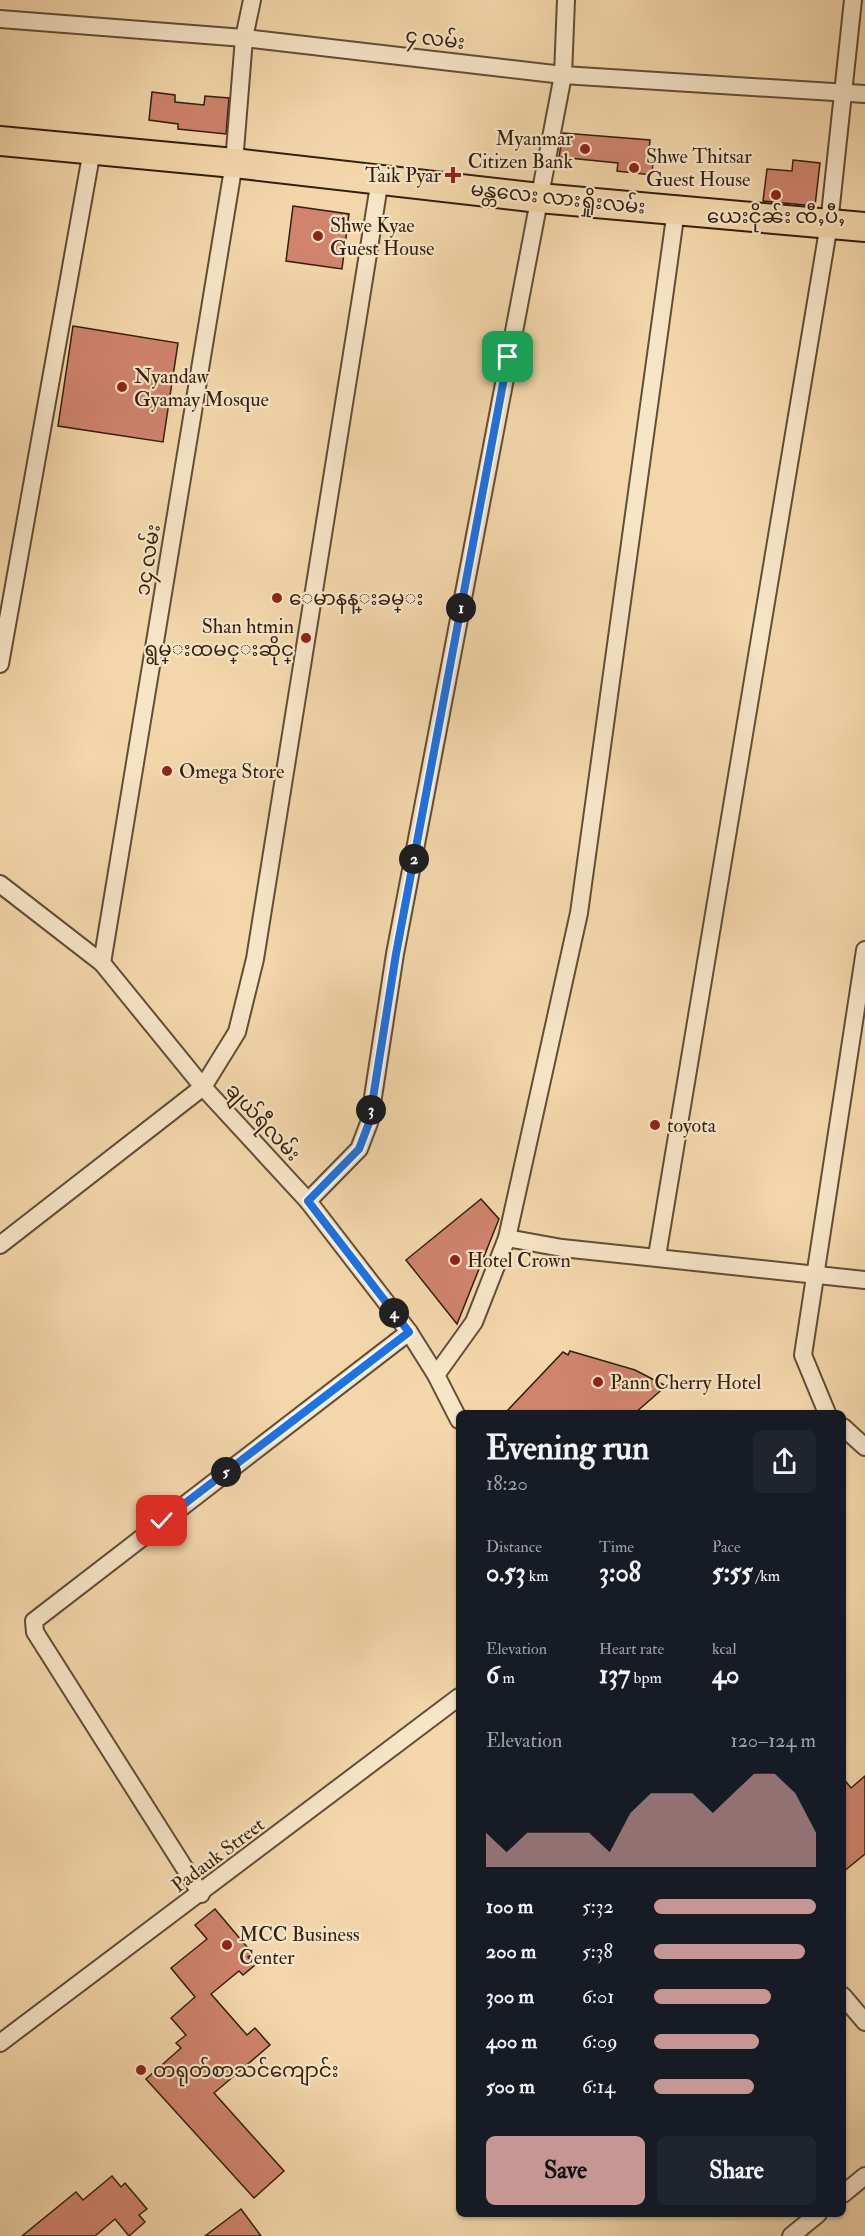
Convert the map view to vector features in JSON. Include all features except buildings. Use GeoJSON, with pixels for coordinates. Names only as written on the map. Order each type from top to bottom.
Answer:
{"type":"FeatureCollection","features":[{"type":"Feature","properties":{"kind":"highway","name":"မန္တလေး လားရှိုးလမ်း"},"geometry":{"type":"LineString","coordinates":[[0,141],[234,163],[539,198],[865,228]]}},
{"type":"Feature","properties":{"kind":"street","name":"၁၄ လမ်း"},"geometry":{"type":"LineString","coordinates":[[102,963],[234,163],[244,38],[252,0]]}},
{"type":"Feature","properties":{"kind":"street"},"geometry":{"type":"LineString","coordinates":[[308,1201],[359,1149],[369,1123],[398,942],[563,75],[566,0]]}},
{"type":"Feature","properties":{"kind":"street"},"geometry":{"type":"LineString","coordinates":[[657,1256],[829,224],[841,92],[853,0]]}},
{"type":"Feature","properties":{"kind":"street","name":"၄ လမ်း"},"geometry":{"type":"LineString","coordinates":[[0,19],[244,38],[563,75],[865,94]]}},
{"type":"Feature","properties":{"kind":"street"},"geometry":{"type":"LineString","coordinates":[[0,664],[92,150]]}},
{"type":"Feature","properties":{"kind":"street"},"geometry":{"type":"LineString","coordinates":[[0,1245],[203,1088],[237,1032],[255,959],[380,179]]}},
{"type":"Feature","properties":{"kind":"street"},"geometry":{"type":"LineString","coordinates":[[436,1375],[474,1322],[507,1238],[579,913],[676,210]]}},
{"type":"Feature","properties":{"kind":"street","name":"ချယ်ရီလမ်း"},"geometry":{"type":"LineString","coordinates":[[0,884],[102,963],[203,1088],[308,1201],[409,1332],[436,1375],[456,1414]]}},
{"type":"Feature","properties":{"kind":"street"},"geometry":{"type":"LineString","coordinates":[[826,1410],[803,1355],[865,950]]}},
{"type":"Feature","properties":{"kind":"street"},"geometry":{"type":"LineString","coordinates":[[507,1238],[562,1248],[657,1256],[865,1280]]}},
{"type":"Feature","properties":{"kind":"street"},"geometry":{"type":"LineString","coordinates":[[201,1894],[35,1632],[33,1623],[38,1616],[409,1332]]}},
{"type":"Feature","properties":{"kind":"street"},"geometry":{"type":"LineString","coordinates":[[846,1430],[865,1447]]}},
{"type":"Feature","properties":{"kind":"street","name":"Padauk Street"},"geometry":{"type":"LineString","coordinates":[[0,2043],[201,1894],[456,1699]]}},
{"type":"Feature","properties":{"kind":"street"},"geometry":{"type":"LineString","coordinates":[[846,2000],[865,2022]]}},
{"type":"Feature","properties":{"kind":"street"},"geometry":{"type":"LineString","coordinates":[[846,2192],[865,2176]]}},
{"type":"Feature","properties":{"kind":"street"},"geometry":{"type":"LineString","coordinates":[[791,2236],[814,2217]]}},
{"type":"Feature","properties":{"kind":"place","name":"Myanmar Citizen Bank"},"geometry":{"type":"Point","coordinates":[585,149]}},
{"type":"Feature","properties":{"kind":"place","name":"Shwe Thitsar Guest House"},"geometry":{"type":"Point","coordinates":[634,168]}},
{"type":"Feature","properties":{"kind":"place","name":"Taik Pyar"},"geometry":{"type":"Point","coordinates":[453,175]}},
{"type":"Feature","properties":{"kind":"place","name":"ယေးငိုၼ်း ၸီႇပီႇ"},"geometry":{"type":"Point","coordinates":[776,195]}},
{"type":"Feature","properties":{"kind":"place","name":"Shwe Kyae Guest House"},"geometry":{"type":"Point","coordinates":[318,236]}},
{"type":"Feature","properties":{"kind":"place","name":"Nyandaw Gyamay Mosque"},"geometry":{"type":"Point","coordinates":[122,387]}},
{"type":"Feature","properties":{"kind":"place","name":"ေမာနန္းခမ္း"},"geometry":{"type":"Point","coordinates":[277,598]}},
{"type":"Feature","properties":{"kind":"place","name":"Shan htmin ရွမ္းထမင္းဆိုင္"},"geometry":{"type":"Point","coordinates":[306,638]}},
{"type":"Feature","properties":{"kind":"place","name":"Omega Store"},"geometry":{"type":"Point","coordinates":[167,771]}},
{"type":"Feature","properties":{"kind":"place","name":"toyota"},"geometry":{"type":"Point","coordinates":[655,1125]}},
{"type":"Feature","properties":{"kind":"place","name":"Hotel Crown"},"geometry":{"type":"Point","coordinates":[455,1260]}},
{"type":"Feature","properties":{"kind":"place","name":"Pann Cherry Hotel"},"geometry":{"type":"Point","coordinates":[598,1382]}},
{"type":"Feature","properties":{"kind":"place","name":"MCC Business Center"},"geometry":{"type":"Point","coordinates":[227,1945]}},
{"type":"Feature","properties":{"kind":"place","name":"တရုတ်စာသင်ကျောင်း"},"geometry":{"type":"Point","coordinates":[141,2070]}},
{"type":"Feature","properties":{"kind":"route"},"geometry":{"type":"LineString","coordinates":[[162,1521],[409,1332],[308,1201],[359,1149],[369,1123],[396,954],[508,357]]}}]}
